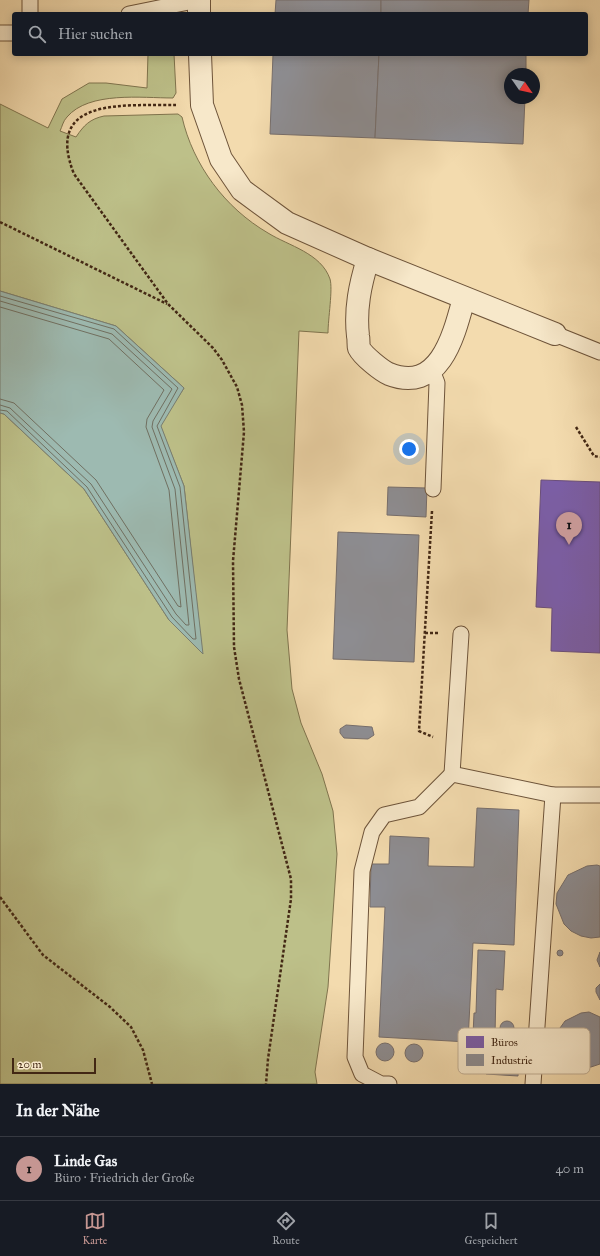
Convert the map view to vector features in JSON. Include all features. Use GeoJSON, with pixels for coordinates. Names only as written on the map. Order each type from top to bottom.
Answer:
{"type":"FeatureCollection","features":[{"type":"Feature","properties":{"kind":"street"},"geometry":{"type":"LineString","coordinates":[[199,0],[199,12]]}},
{"type":"Feature","properties":{"kind":"street"},"geometry":{"type":"LineString","coordinates":[[200,56],[202,105],[221,159],[242,190],[287,223],[464,298],[555,334]]}},
{"type":"Feature","properties":{"kind":"street"},"geometry":{"type":"LineString","coordinates":[[368,258],[358,291],[357,322],[359,349],[382,371],[402,379],[432,370],[444,357],[458,321],[464,298]]}},
{"type":"Feature","properties":{"kind":"lane"},"geometry":{"type":"LineString","coordinates":[[30,0],[30,12]]}},
{"type":"Feature","properties":{"kind":"lane"},"geometry":{"type":"LineString","coordinates":[[139,12],[199,0]]}},
{"type":"Feature","properties":{"kind":"lane"},"geometry":{"type":"LineString","coordinates":[[0,33],[12,33]]}},
{"type":"Feature","properties":{"kind":"lane"},"geometry":{"type":"LineString","coordinates":[[555,334],[600,352]]}},
{"type":"Feature","properties":{"kind":"lane"},"geometry":{"type":"LineString","coordinates":[[432,370],[437,383],[433,489]]}},
{"type":"Feature","properties":{"kind":"lane"},"geometry":{"type":"LineString","coordinates":[[389,1084],[380,1084],[362,1074],[355,1057],[362,871],[372,832],[384,814],[420,807],[452,774],[462,634]]}},
{"type":"Feature","properties":{"kind":"lane"},"geometry":{"type":"LineString","coordinates":[[452,774],[553,795],[600,795]]}},
{"type":"Feature","properties":{"kind":"lane"},"geometry":{"type":"LineString","coordinates":[[538,1028],[553,795]]}},
{"type":"Feature","properties":{"kind":"lane"},"geometry":{"type":"LineString","coordinates":[[534,1084],[535,1074]]}},
{"type":"Feature","properties":{"kind":"path"},"geometry":{"type":"LineString","coordinates":[[202,105],[107,106],[89,111],[78,119],[70,129],[67,139],[68,160],[74,174],[168,304],[213,348],[222,360],[237,387],[242,405],[244,432],[233,561],[234,647],[239,679],[291,879],[291,899],[268,1059],[266,1084]]}},
{"type":"Feature","properties":{"kind":"path"},"geometry":{"type":"LineString","coordinates":[[0,222],[168,304]]}},
{"type":"Feature","properties":{"kind":"path"},"geometry":{"type":"LineString","coordinates":[[576,427],[594,456],[600,457]]}},
{"type":"Feature","properties":{"kind":"path"},"geometry":{"type":"LineString","coordinates":[[433,489],[419,731],[454,747]]}},
{"type":"Feature","properties":{"kind":"path"},"geometry":{"type":"LineString","coordinates":[[0,897],[43,954],[110,1007],[131,1028],[143,1050],[152,1084]]}},
{"type":"Feature","properties":{"kind":"green space"},"geometry":{"type":"Polygon","coordinates":[[[148,56],[174,56],[176,93],[173,98],[132,97],[88,103],[67,117],[60,131],[76,137],[88,123],[104,116],[178,114],[182,117],[194,152],[213,184],[225,198],[252,223],[276,238],[312,256],[326,270],[331,284],[328,333],[299,331],[287,630],[292,689],[301,723],[322,774],[333,811],[337,854],[328,987],[315,1072],[317,1084],[0,1084],[0,413],[4,414],[84,489],[169,620],[202,653],[184,486],[160,425],[184,388],[116,326],[0,291],[0,104],[48,128],[62,99],[89,83],[106,83],[147,88],[148,56]]]}},
{"type":"Feature","properties":{"kind":"water"},"geometry":{"type":"Polygon","coordinates":[[[0,291],[116,326],[184,388],[161,426],[184,486],[203,654],[169,620],[84,489],[4,414],[0,413],[0,291]]]}},
{"type":"Feature","properties":{"kind":"building: Büros"},"geometry":{"type":"Polygon","coordinates":[[[541,480],[600,482],[600,653],[551,651],[552,608],[536,607],[541,480]]]}},
{"type":"Feature","properties":{"kind":"building: Industrie"},"geometry":{"type":"Polygon","coordinates":[[[276,0],[381,0],[381,12],[275,12],[276,0]]]}},
{"type":"Feature","properties":{"kind":"building: Industrie"},"geometry":{"type":"Polygon","coordinates":[[[381,0],[529,0],[528,12],[381,12],[381,0]]]}},
{"type":"Feature","properties":{"kind":"building: Industrie"},"geometry":{"type":"Polygon","coordinates":[[[273,56],[379,56],[375,138],[270,134],[273,56]]]}},
{"type":"Feature","properties":{"kind":"building: Industrie"},"geometry":{"type":"Polygon","coordinates":[[[379,56],[526,56],[526,68],[504,68],[504,104],[525,104],[523,144],[375,138],[379,56]]]}},
{"type":"Feature","properties":{"kind":"building: Industrie"},"geometry":{"type":"Polygon","coordinates":[[[388,487],[427,488],[426,517],[387,515],[388,487]]]}},
{"type":"Feature","properties":{"kind":"building: Industrie"},"geometry":{"type":"Polygon","coordinates":[[[338,532],[419,535],[414,662],[333,659],[338,532]]]}},
{"type":"Feature","properties":{"kind":"building: Industrie"},"geometry":{"type":"Polygon","coordinates":[[[346,725],[372,727],[374,735],[368,739],[344,738],[340,733],[340,729],[346,725]]]}},
{"type":"Feature","properties":{"kind":"building: Industrie"},"geometry":{"type":"Polygon","coordinates":[[[477,808],[519,810],[514,945],[473,943],[469,1028],[458,1028],[458,1041],[379,1037],[385,907],[370,907],[371,864],[389,864],[390,836],[429,838],[428,866],[474,867],[477,808]]]}},
{"type":"Feature","properties":{"kind":"building: Industrie"},"geometry":{"type":"Polygon","coordinates":[[[587,866],[600,866],[600,937],[591,938],[581,936],[571,931],[564,924],[556,904],[557,893],[568,875],[587,866]]]}},
{"type":"Feature","properties":{"kind":"building: Industrie"},"geometry":{"type":"Polygon","coordinates":[[[478,950],[505,951],[503,990],[496,989],[495,1028],[473,1028],[474,1013],[476,1013],[478,950]]]}},
{"type":"Feature","properties":{"kind":"building: Industrie"},"geometry":{"type":"Polygon","coordinates":[[[560,950],[563,953],[560,956],[557,953],[560,950]]]}},
{"type":"Feature","properties":{"kind":"building: Industrie"},"geometry":{"type":"Polygon","coordinates":[[[600,952],[600,967],[597,960],[600,952]]]}},
{"type":"Feature","properties":{"kind":"building: Industrie"},"geometry":{"type":"Polygon","coordinates":[[[600,984],[600,1000],[596,992],[596,988],[600,984]]]}},
{"type":"Feature","properties":{"kind":"building: Industrie"},"geometry":{"type":"Polygon","coordinates":[[[589,1012],[600,1017],[600,1064],[591,1067],[590,1028],[560,1028],[565,1021],[581,1013],[589,1012]]]}},
{"type":"Feature","properties":{"kind":"building: Industrie"},"geometry":{"type":"Polygon","coordinates":[[[507,1021],[513,1025],[514,1028],[500,1028],[502,1023],[507,1021]]]}},
{"type":"Feature","properties":{"kind":"building: Industrie"},"geometry":{"type":"Polygon","coordinates":[[[385,1043],[391,1046],[394,1052],[391,1058],[385,1061],[379,1058],[376,1052],[379,1046],[385,1043]]]}},
{"type":"Feature","properties":{"kind":"building: Industrie"},"geometry":{"type":"Polygon","coordinates":[[[414,1044],[420,1047],[423,1053],[420,1059],[414,1062],[408,1059],[405,1053],[408,1047],[414,1044]]]}},
{"type":"Feature","properties":{"kind":"building: Industrie"},"geometry":{"type":"Polygon","coordinates":[[[486,1074],[518,1074],[518,1076],[486,1074]]]}},
{"type":"Feature","properties":{"kind":"place","name":"Linde Gas"},"geometry":{"type":"Point","coordinates":[569,545]}}]}
